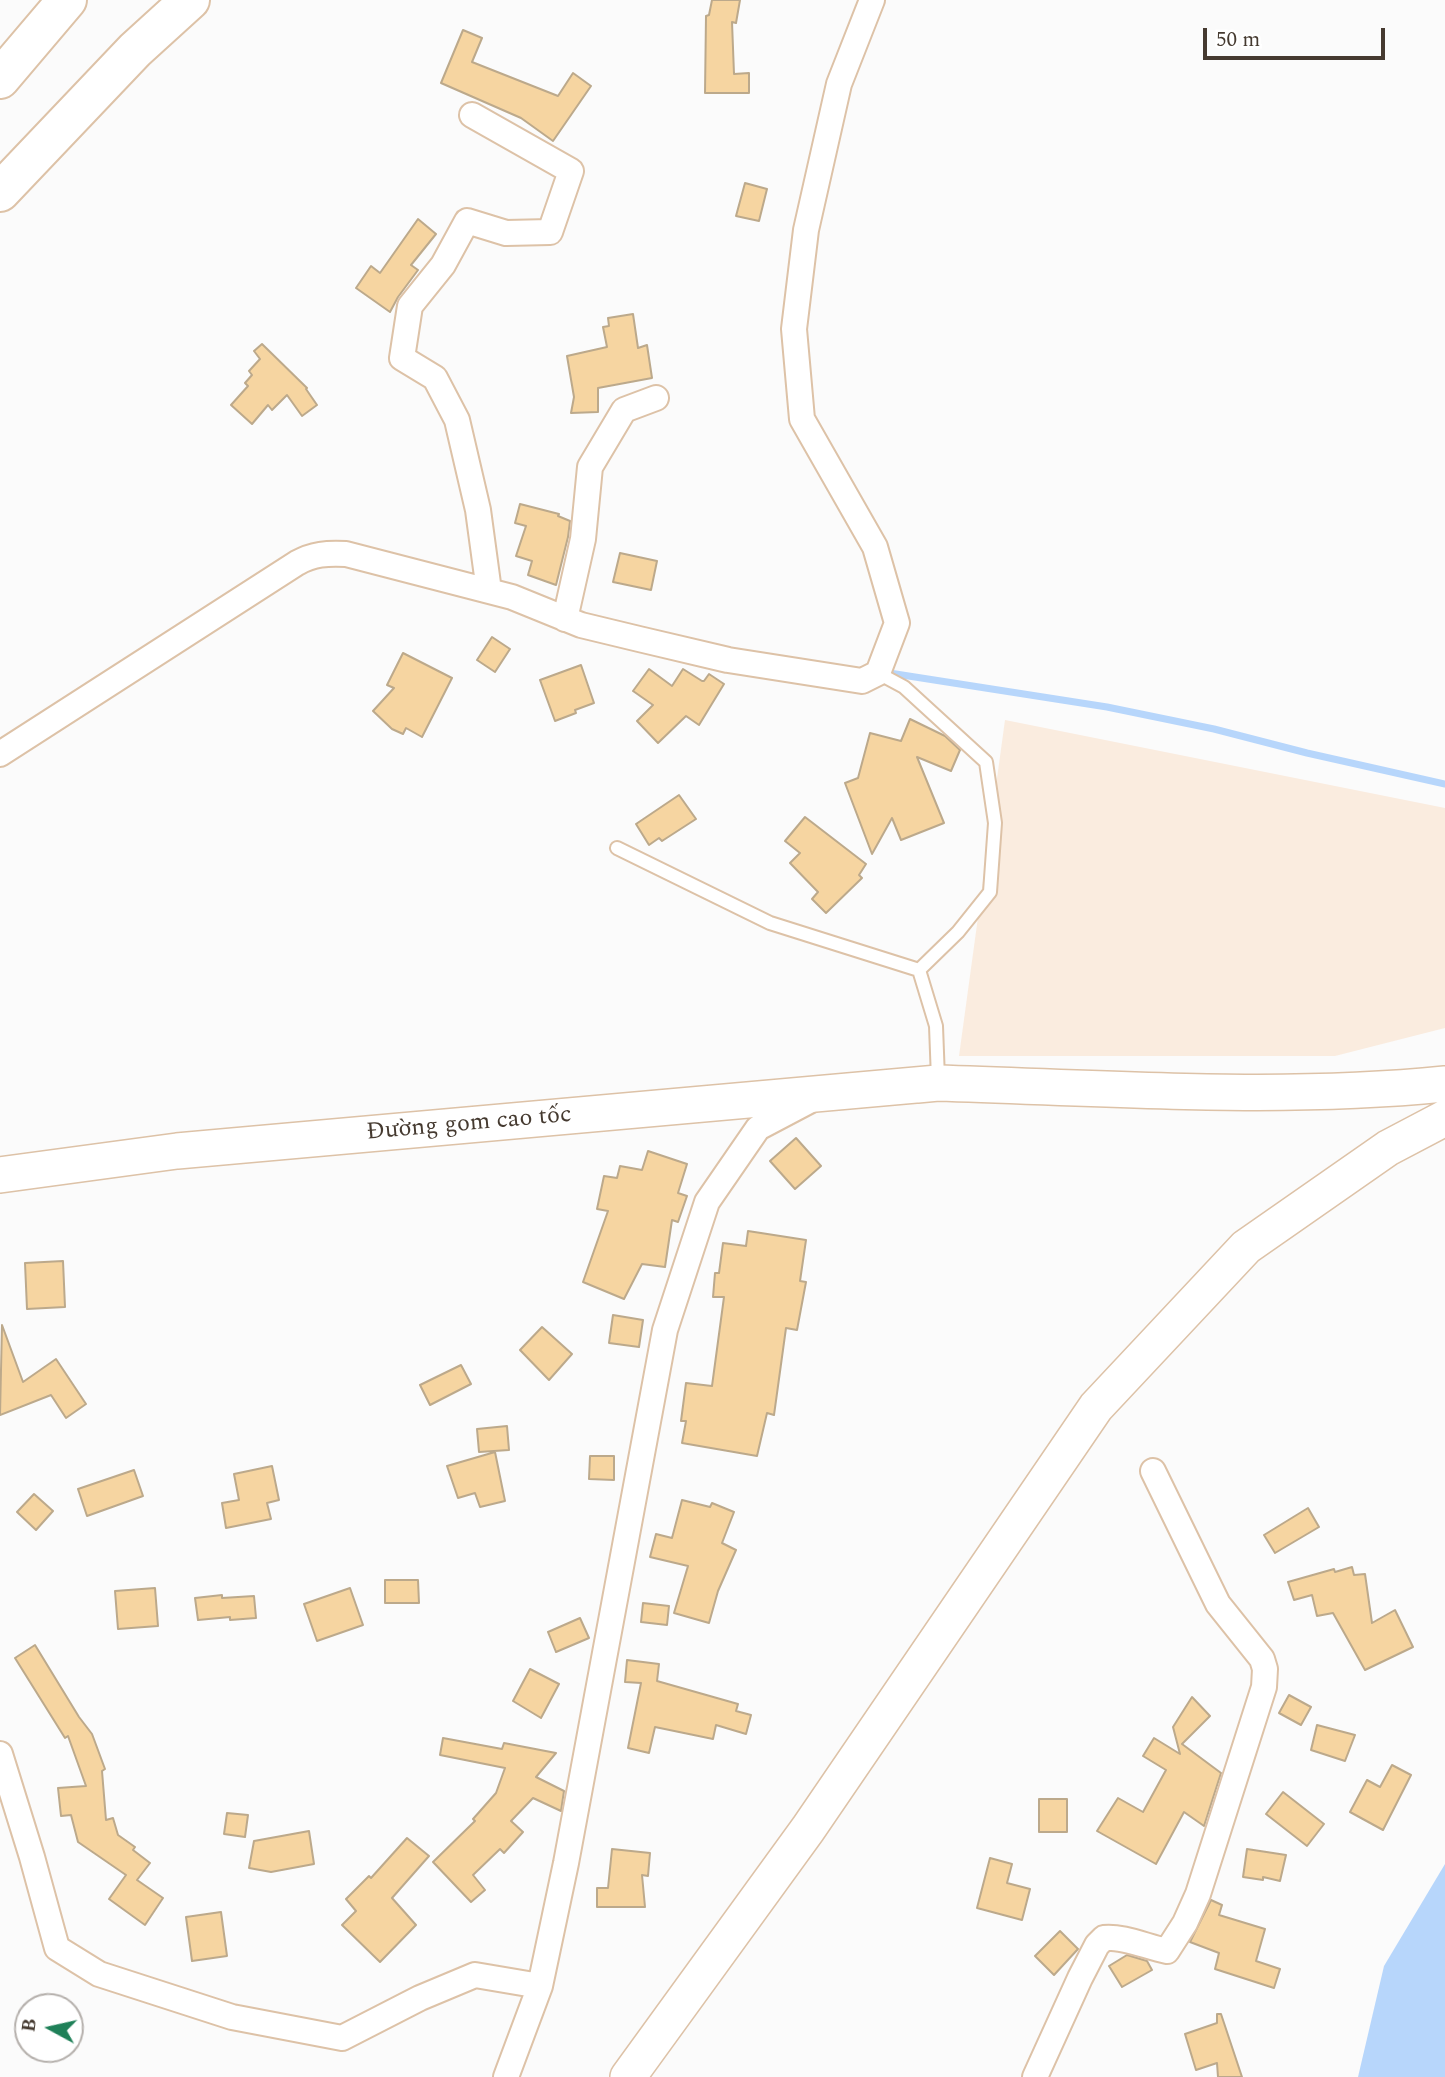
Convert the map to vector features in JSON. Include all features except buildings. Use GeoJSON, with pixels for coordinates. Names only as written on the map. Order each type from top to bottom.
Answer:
{"type":"FeatureCollection","features":[{"type":"Feature","properties":{"kind":"highway"},"geometry":{"type":"LineString","coordinates":[[0,79],[66,0]]}},
{"type":"Feature","properties":{"kind":"highway"},"geometry":{"type":"LineString","coordinates":[[0,192],[135,50],[190,0]]}},
{"type":"Feature","properties":{"kind":"main road"},"geometry":{"type":"LineString","coordinates":[[820,1095],[938,1083],[1319,1091],[1373,1091],[1445,1084]]}},
{"type":"Feature","properties":{"kind":"main road","name":"Đường gom cao tốc"},"geometry":{"type":"LineString","coordinates":[[0,1175],[177,1151],[938,1083]]}},
{"type":"Feature","properties":{"kind":"main road"},"geometry":{"type":"LineString","coordinates":[[628,2077],[808,1829],[1096,1407],[1246,1247],[1388,1148],[1445,1118]]}},
{"type":"Feature","properties":{"kind":"street"},"geometry":{"type":"LineString","coordinates":[[0,754],[311,556],[329,553],[346,554],[512,597],[565,618],[728,660],[862,681],[878,673],[897,624],[874,547],[802,419],[794,329],[806,230],[839,84],[872,0]]}},
{"type":"Feature","properties":{"kind":"street"},"geometry":{"type":"LineString","coordinates":[[472,115],[571,171],[550,232],[506,233],[467,221],[443,265],[410,306],[402,358],[435,378],[457,420],[478,510],[489,591]]}},
{"type":"Feature","properties":{"kind":"street"},"geometry":{"type":"LineString","coordinates":[[565,618],[583,539],[590,467],[624,410],[656,398]]}},
{"type":"Feature","properties":{"kind":"street"},"geometry":{"type":"LineString","coordinates":[[506,2077],[540,1986],[566,1863],[665,1330],[707,1202],[758,1128],[820,1095]]}},
{"type":"Feature","properties":{"kind":"street"},"geometry":{"type":"LineString","coordinates":[[1035,2077],[1097,1945],[1104,1938],[1116,1936],[1167,1951],[1185,1923],[1198,1894],[1264,1687],[1265,1669],[1262,1659],[1218,1604],[1153,1471]]}},
{"type":"Feature","properties":{"kind":"street"},"geometry":{"type":"LineString","coordinates":[[0,1754],[33,1857],[57,1948],[99,1974],[232,2017],[342,2038],[420,1998],[475,1975],[540,1986]]}},
{"type":"Feature","properties":{"kind":"lane"},"geometry":{"type":"LineString","coordinates":[[878,673],[904,687],[986,762],[995,823],[990,892],[958,932],[919,970]]}},
{"type":"Feature","properties":{"kind":"lane"},"geometry":{"type":"LineString","coordinates":[[617,848],[770,923],[919,970]]}},
{"type":"Feature","properties":{"kind":"lane"},"geometry":{"type":"LineString","coordinates":[[919,970],[936,1026],[938,1083]]}},
{"type":"Feature","properties":{"kind":"shaded area"},"geometry":{"type":"Polygon","coordinates":[[[1005,720],[1445,808],[1445,1028],[1335,1056],[959,1056],[1005,720]]]}},
{"type":"Feature","properties":{"kind":"water"},"geometry":{"type":"Polygon","coordinates":[[[1445,1864],[1445,2077],[1358,2077],[1384,1966],[1445,1864]]]}},
{"type":"Feature","properties":{"kind":"waterway"},"geometry":{"type":"LineString","coordinates":[[883,672],[1107,707],[1214,729],[1445,784]]}}]}
